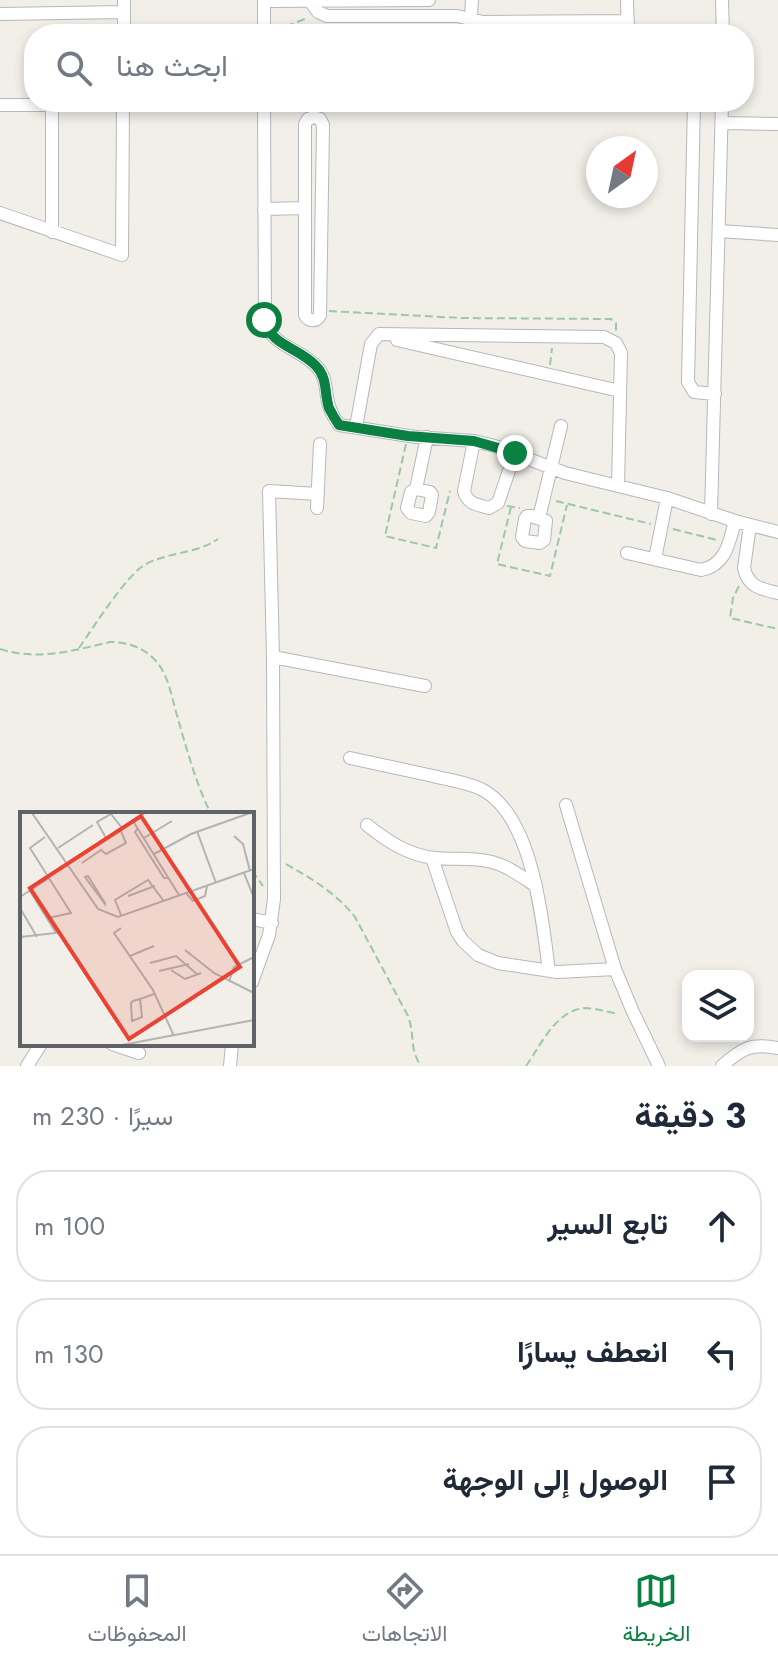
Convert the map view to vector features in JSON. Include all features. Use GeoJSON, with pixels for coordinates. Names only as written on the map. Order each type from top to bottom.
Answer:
{"type":"FeatureCollection","features":[{"type":"Feature","properties":{"kind":"street"},"geometry":{"type":"LineString","coordinates":[[264,24],[264,1],[429,0]]}},
{"type":"Feature","properties":{"kind":"street"},"geometry":{"type":"LineString","coordinates":[[472,0],[472,24]]}},
{"type":"Feature","properties":{"kind":"street"},"geometry":{"type":"LineString","coordinates":[[627,0],[628,24]]}},
{"type":"Feature","properties":{"kind":"street"},"geometry":{"type":"LineString","coordinates":[[722,0],[723,24]]}},
{"type":"Feature","properties":{"kind":"street"},"geometry":{"type":"LineString","coordinates":[[310,1],[327,16],[457,16],[483,22],[541,24]]}},
{"type":"Feature","properties":{"kind":"street"},"geometry":{"type":"LineString","coordinates":[[0,14],[124,6]]}},
{"type":"Feature","properties":{"kind":"street"},"geometry":{"type":"LineString","coordinates":[[0,105],[24,105]]}},
{"type":"Feature","properties":{"kind":"street"},"geometry":{"type":"LineString","coordinates":[[52,112],[52,232]]}},
{"type":"Feature","properties":{"kind":"street"},"geometry":{"type":"LineString","coordinates":[[0,213],[122,255],[123,112]]}},
{"type":"Feature","properties":{"kind":"street"},"geometry":{"type":"LineString","coordinates":[[264,112],[264,317],[267,329],[282,344],[316,366],[325,382],[329,408],[339,425],[474,441],[551,468],[667,498],[711,514],[778,532]]}},
{"type":"Feature","properties":{"kind":"street"},"geometry":{"type":"LineString","coordinates":[[694,112],[688,382],[694,392],[715,394]]}},
{"type":"Feature","properties":{"kind":"street"},"geometry":{"type":"LineString","coordinates":[[711,514],[722,112]]}},
{"type":"Feature","properties":{"kind":"street"},"geometry":{"type":"LineString","coordinates":[[314,117],[320,119],[323,125],[322,197],[320,310],[315,320],[305,315],[305,124],[314,117]]}},
{"type":"Feature","properties":{"kind":"street"},"geometry":{"type":"LineString","coordinates":[[722,123],[778,124]]}},
{"type":"Feature","properties":{"kind":"street"},"geometry":{"type":"LineString","coordinates":[[264,209],[305,206],[322,197]]}},
{"type":"Feature","properties":{"kind":"street"},"geometry":{"type":"LineString","coordinates":[[305,206],[322,213]]}},
{"type":"Feature","properties":{"kind":"street"},"geometry":{"type":"LineString","coordinates":[[719,231],[778,235]]}},
{"type":"Feature","properties":{"kind":"street"},"geometry":{"type":"LineString","coordinates":[[356,427],[371,342],[376,336],[386,333],[461,337],[604,337],[616,343],[621,353],[618,486]]}},
{"type":"Feature","properties":{"kind":"street"},"geometry":{"type":"LineString","coordinates":[[371,342],[397,340],[620,391]]}},
{"type":"Feature","properties":{"kind":"street"},"geometry":{"type":"LineString","coordinates":[[539,518],[561,426]]}},
{"type":"Feature","properties":{"kind":"street"},"geometry":{"type":"LineString","coordinates":[[416,489],[427,437]]}},
{"type":"Feature","properties":{"kind":"street"},"geometry":{"type":"LineString","coordinates":[[474,441],[464,495],[471,503],[489,508],[498,503],[515,453]]}},
{"type":"Feature","properties":{"kind":"street"},"geometry":{"type":"LineString","coordinates":[[317,508],[320,444]]}},
{"type":"Feature","properties":{"kind":"street"},"geometry":{"type":"LineString","coordinates":[[254,977],[272,923],[273,657],[269,491],[318,494]]}},
{"type":"Feature","properties":{"kind":"street"},"geometry":{"type":"LineString","coordinates":[[655,559],[667,498]]}},
{"type":"Feature","properties":{"kind":"street"},"geometry":{"type":"LineString","coordinates":[[627,553],[701,570],[709,568],[720,560],[735,521]]}},
{"type":"Feature","properties":{"kind":"street"},"geometry":{"type":"LineString","coordinates":[[750,525],[745,574],[754,586],[778,593]]}},
{"type":"Feature","properties":{"kind":"street"},"geometry":{"type":"LineString","coordinates":[[273,657],[425,686]]}},
{"type":"Feature","properties":{"kind":"street"},"geometry":{"type":"LineString","coordinates":[[350,758],[466,783],[502,804],[520,835],[536,886],[549,971]]}},
{"type":"Feature","properties":{"kind":"street"},"geometry":{"type":"LineString","coordinates":[[566,805],[615,969],[659,1066]]}},
{"type":"Feature","properties":{"kind":"street"},"geometry":{"type":"LineString","coordinates":[[367,825],[405,850],[432,858],[488,861],[504,866],[536,886]]}},
{"type":"Feature","properties":{"kind":"street"},"geometry":{"type":"LineString","coordinates":[[432,858],[457,932],[470,949],[488,960],[549,971],[615,969]]}},
{"type":"Feature","properties":{"kind":"street"},"geometry":{"type":"LineString","coordinates":[[254,919],[272,923]]}},
{"type":"Feature","properties":{"kind":"street"},"geometry":{"type":"LineString","coordinates":[[27,1066],[40,1046]]}},
{"type":"Feature","properties":{"kind":"street"},"geometry":{"type":"LineString","coordinates":[[118,1046],[139,1053]]}},
{"type":"Feature","properties":{"kind":"street"},"geometry":{"type":"LineString","coordinates":[[230,1066],[232,1046]]}},
{"type":"Feature","properties":{"kind":"street"},"geometry":{"type":"LineString","coordinates":[[722,1066],[745,1048],[778,1048]]}},
{"type":"Feature","properties":{"kind":"path"},"geometry":{"type":"LineString","coordinates":[[292,24],[320,13]]}},
{"type":"Feature","properties":{"kind":"path"},"geometry":{"type":"LineString","coordinates":[[320,310],[461,318],[611,319],[617,326],[616,343]]}},
{"type":"Feature","properties":{"kind":"path"},"geometry":{"type":"LineString","coordinates":[[544,498],[729,542]]}},
{"type":"Feature","properties":{"kind":"path"},"geometry":{"type":"LineString","coordinates":[[498,503],[526,509]]}},
{"type":"Feature","properties":{"kind":"path"},"geometry":{"type":"LineString","coordinates":[[78,649],[141,567],[198,550],[218,539]]}},
{"type":"Feature","properties":{"kind":"path"},"geometry":{"type":"LineString","coordinates":[[745,574],[733,598],[730,618],[778,629]]}},
{"type":"Feature","properties":{"kind":"path"},"geometry":{"type":"LineString","coordinates":[[0,649],[14,654],[40,656],[119,642],[144,650],[157,662],[166,677],[193,770],[210,812]]}},
{"type":"Feature","properties":{"kind":"path"},"geometry":{"type":"LineString","coordinates":[[274,857],[327,888],[355,917],[408,1016],[414,1053],[421,1066]]}},
{"type":"Feature","properties":{"kind":"path"},"geometry":{"type":"LineString","coordinates":[[526,1066],[553,1026],[565,1015],[589,1008],[618,1014]]}},
{"type":"Feature","properties":{"kind":"route"},"geometry":{"type":"LineString","coordinates":[[264,320],[277,340],[312,362],[320,371],[329,408],[339,425],[408,436],[474,441],[515,453]]}}]}
